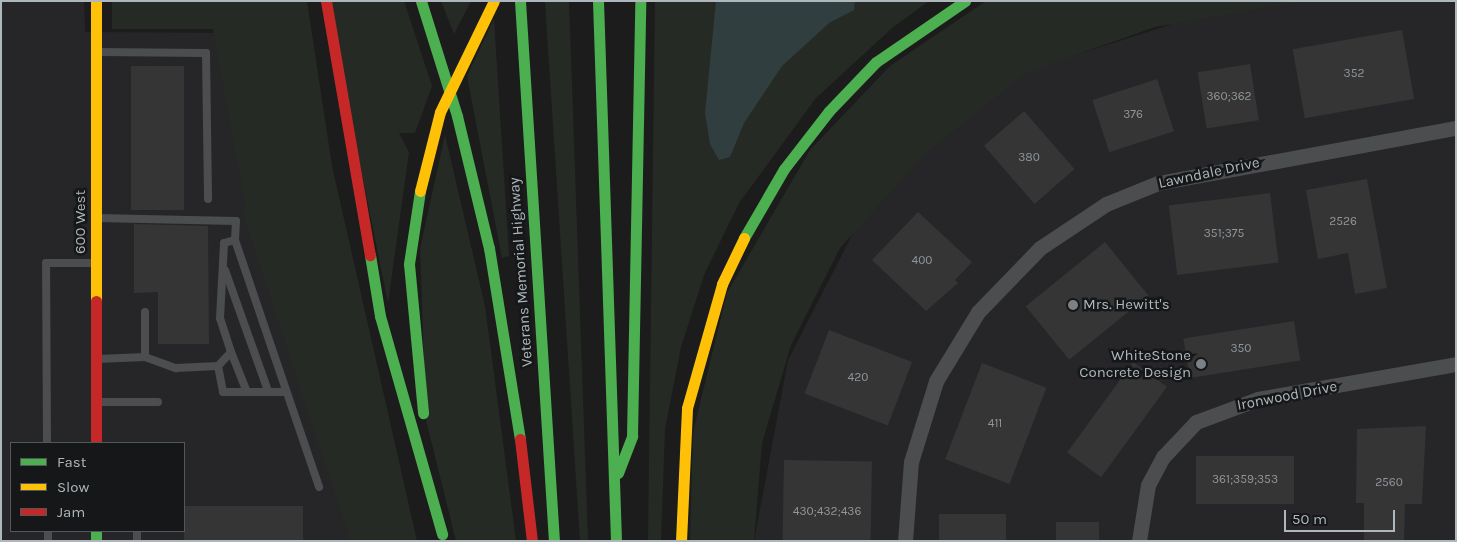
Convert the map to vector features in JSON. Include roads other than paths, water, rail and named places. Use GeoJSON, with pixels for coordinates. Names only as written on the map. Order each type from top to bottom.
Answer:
{"type":"FeatureCollection","features":[{"type":"Feature","properties":{"kind":"main road","name":"600 West"},"geometry":{"type":"LineString","coordinates":[[96,1],[96,442]]}},
{"type":"Feature","properties":{"kind":"main road"},"geometry":{"type":"LineString","coordinates":[[326,1],[380,316],[442,538]]}},
{"type":"Feature","properties":{"kind":"main road"},"geometry":{"type":"LineString","coordinates":[[421,1],[456,116],[489,248],[516,407],[532,541]]}},
{"type":"Feature","properties":{"kind":"main road"},"geometry":{"type":"LineString","coordinates":[[442,538],[417,379],[409,264],[420,191],[440,112],[477,28],[494,1]]}},
{"type":"Feature","properties":{"kind":"main road","name":"Veterans Memorial Highway"},"geometry":{"type":"LineString","coordinates":[[520,1],[554,541]]}},
{"type":"Feature","properties":{"kind":"main road"},"geometry":{"type":"LineString","coordinates":[[598,1],[616,541]]}},
{"type":"Feature","properties":{"kind":"main road"},"geometry":{"type":"LineString","coordinates":[[613,486],[632,436],[640,1]]}},
{"type":"Feature","properties":{"kind":"main road"},"geometry":{"type":"LineString","coordinates":[[681,541],[687,408],[722,284],[750,227],[784,169],[836,104],[876,62],[965,1]]}},
{"type":"Feature","properties":{"kind":"street","name":"Lawndale Drive"},"geometry":{"type":"LineString","coordinates":[[905,541],[911,462],[936,381],[978,312],[1040,248],[1106,204],[1158,183],[1456,128]]}},
{"type":"Feature","properties":{"kind":"street","name":"Ironwood Drive"},"geometry":{"type":"LineString","coordinates":[[1139,541],[1148,485],[1163,457],[1196,422],[1258,399],[1456,364]]}},
{"type":"Feature","properties":{"kind":"lane"},"geometry":{"type":"LineString","coordinates":[[96,52],[206,53],[208,199]]}},
{"type":"Feature","properties":{"kind":"lane"},"geometry":{"type":"LineString","coordinates":[[96,218],[236,221],[235,240],[284,392],[319,487]]}},
{"type":"Feature","properties":{"kind":"lane"},"geometry":{"type":"LineString","coordinates":[[235,240],[224,243],[220,318],[247,392]]}},
{"type":"Feature","properties":{"kind":"lane"},"geometry":{"type":"LineString","coordinates":[[47,442],[46,263],[96,263]]}},
{"type":"Feature","properties":{"kind":"lane"},"geometry":{"type":"LineString","coordinates":[[224,266],[268,391]]}},
{"type":"Feature","properties":{"kind":"lane"},"geometry":{"type":"LineString","coordinates":[[145,312],[145,357]]}},
{"type":"Feature","properties":{"kind":"lane"},"geometry":{"type":"LineString","coordinates":[[96,359],[145,357],[176,368],[218,366],[231,352]]}},
{"type":"Feature","properties":{"kind":"lane"},"geometry":{"type":"LineString","coordinates":[[218,366],[223,392],[284,392]]}},
{"type":"Feature","properties":{"kind":"lane"},"geometry":{"type":"LineString","coordinates":[[96,402],[158,402]]}},
{"type":"Feature","properties":{"kind":"place","name":"Mrs. Hewitt's"},"geometry":{"type":"Point","coordinates":[1073,305]}},
{"type":"Feature","properties":{"kind":"place","name":"WhiteStone Concrete Design"},"geometry":{"type":"Point","coordinates":[1201,364]}}]}
